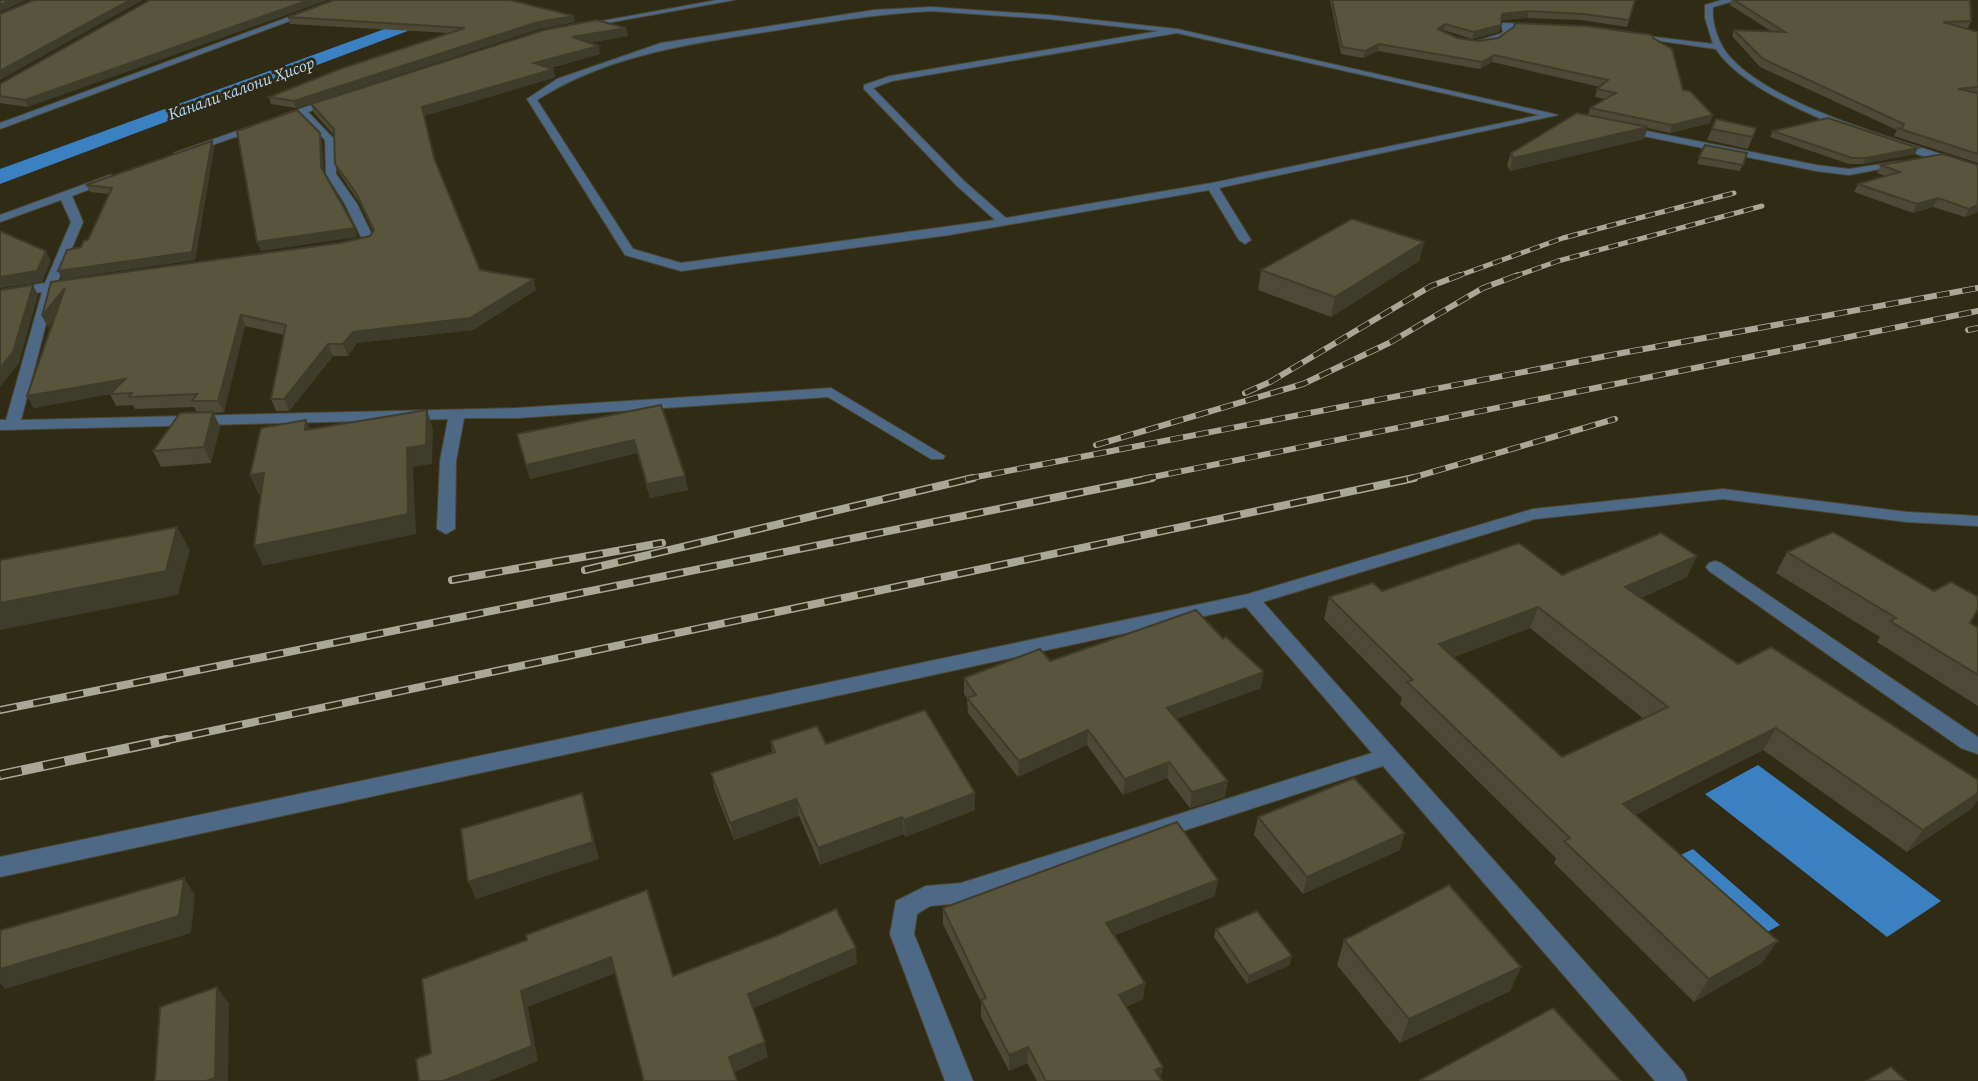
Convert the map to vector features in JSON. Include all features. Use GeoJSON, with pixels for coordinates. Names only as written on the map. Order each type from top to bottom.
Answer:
{"type":"FeatureCollection","features":[{"type":"Feature","properties":{"kind":"street"},"geometry":{"type":"LineString","coordinates":[[0,126],[342,0]]}},
{"type":"Feature","properties":{"kind":"street"},"geometry":{"type":"LineString","coordinates":[[567,28],[730,0]]}},
{"type":"Feature","properties":{"kind":"street"},"geometry":{"type":"LineString","coordinates":[[1733,0],[1709,5],[1707,12],[1717,47],[1732,64],[1788,100],[1834,119],[1978,169]]}},
{"type":"Feature","properties":{"kind":"street"},"geometry":{"type":"LineString","coordinates":[[1553,115],[1212,186],[1003,222],[681,267],[629,252],[532,99],[560,81],[661,46],[874,12],[931,9],[1049,17],[1177,31],[1567,117]]}},
{"type":"Feature","properties":{"kind":"street"},"geometry":{"type":"LineString","coordinates":[[1462,42],[1472,45],[1503,36],[1507,32],[1504,25],[1552,27]]}},
{"type":"Feature","properties":{"kind":"street"},"geometry":{"type":"LineString","coordinates":[[1003,222],[960,183],[867,87],[890,79],[1177,31]]}},
{"type":"Feature","properties":{"kind":"street"},"geometry":{"type":"LineString","coordinates":[[1615,34],[1717,47]]}},
{"type":"Feature","properties":{"kind":"street"},"geometry":{"type":"LineString","coordinates":[[172,156],[339,99]]}},
{"type":"Feature","properties":{"kind":"street"},"geometry":{"type":"LineString","coordinates":[[301,111],[314,121],[330,140],[331,174],[351,204],[369,241],[343,247]]}},
{"type":"Feature","properties":{"kind":"street"},"geometry":{"type":"LineString","coordinates":[[1606,125],[1816,169],[1849,172],[1940,156]]}},
{"type":"Feature","properties":{"kind":"street"},"geometry":{"type":"LineString","coordinates":[[0,219],[123,174]]}},
{"type":"Feature","properties":{"kind":"street"},"geometry":{"type":"LineString","coordinates":[[1212,186],[1245,240]]}},
{"type":"Feature","properties":{"kind":"street"},"geometry":{"type":"LineString","coordinates":[[61,196],[69,199],[77,222],[50,286],[6,425],[517,413],[831,392],[937,456]]}},
{"type":"Feature","properties":{"kind":"street"},"geometry":{"type":"LineString","coordinates":[[0,294],[91,281]]}},
{"type":"Feature","properties":{"kind":"street"},"geometry":{"type":"LineString","coordinates":[[446,529],[448,461],[457,414]]}},
{"type":"Feature","properties":{"kind":"street"},"geometry":{"type":"LineString","coordinates":[[0,867],[1250,600],[1534,514],[1723,494],[1907,517],[1978,520]]}},
{"type":"Feature","properties":{"kind":"street"},"geometry":{"type":"LineString","coordinates":[[1715,567],[1958,735],[1978,746]]}},
{"type":"Feature","properties":{"kind":"street"},"geometry":{"type":"LineString","coordinates":[[1250,600],[1673,1081]]}},
{"type":"Feature","properties":{"kind":"street"},"geometry":{"type":"LineString","coordinates":[[959,1081],[902,934],[905,908],[926,896],[961,894],[1389,756]]}},
{"type":"Feature","properties":{"kind":"water"},"geometry":{"type":"Polygon","coordinates":[[[1758,765],[1941,901],[1887,937],[1705,794],[1758,765]]]}},
{"type":"Feature","properties":{"kind":"water"},"geometry":{"type":"Polygon","coordinates":[[[1693,849],[1780,925],[1749,942],[1662,864],[1693,849]]]}},
{"type":"Feature","properties":{"kind":"building"},"geometry":{"type":"Polygon","coordinates":[[[34,0],[130,0],[0,71],[0,14],[34,0]]]}},
{"type":"Feature","properties":{"kind":"building"},"geometry":{"type":"Polygon","coordinates":[[[150,0],[309,0],[25,100],[0,96],[0,84],[150,0]]]}},
{"type":"Feature","properties":{"kind":"building"},"geometry":{"type":"Polygon","coordinates":[[[334,0],[510,0],[574,16],[538,22],[294,101],[269,97],[340,69],[465,28],[288,17],[334,0]]]}},
{"type":"Feature","properties":{"kind":"building"},"geometry":{"type":"Polygon","coordinates":[[[1332,0],[1635,0],[1629,20],[1529,11],[1502,14],[1501,25],[1474,32],[1445,24],[1438,29],[1457,38],[1478,41],[1498,38],[1514,27],[1515,23],[1586,26],[1652,35],[1672,49],[1683,90],[1690,91],[1713,115],[1672,125],[1590,108],[1616,93],[1597,89],[1608,80],[1494,55],[1482,62],[1379,44],[1365,51],[1342,47],[1332,0]]]}},
{"type":"Feature","properties":{"kind":"building"},"geometry":{"type":"Polygon","coordinates":[[[1734,0],[1970,0],[1971,21],[1943,22],[1978,32],[1978,87],[1958,89],[1978,93],[1978,154],[1897,128],[1902,129],[1904,124],[1763,59],[1734,30],[1785,32],[1734,0]]]}},
{"type":"Feature","properties":{"kind":"building"},"geometry":{"type":"Polygon","coordinates":[[[596,20],[626,28],[572,37],[599,46],[534,63],[553,69],[551,70],[422,107],[434,158],[480,270],[534,279],[470,318],[353,332],[343,344],[328,344],[284,399],[271,399],[286,325],[241,315],[218,401],[192,401],[197,394],[129,397],[132,393],[110,394],[125,379],[27,396],[65,288],[42,316],[51,282],[340,243],[370,236],[374,230],[356,193],[335,164],[334,129],[311,104],[544,30],[596,20]]]}},
{"type":"Feature","properties":{"kind":"building"},"geometry":{"type":"Polygon","coordinates":[[[297,110],[320,133],[321,167],[355,228],[257,242],[237,131],[297,110]]]}},
{"type":"Feature","properties":{"kind":"building"},"geometry":{"type":"Polygon","coordinates":[[[1577,113],[1648,127],[1513,158],[1511,153],[1577,113]]]}},
{"type":"Feature","properties":{"kind":"building"},"geometry":{"type":"Polygon","coordinates":[[[1828,118],[1918,148],[1852,158],[1773,131],[1828,118]]]}},
{"type":"Feature","properties":{"kind":"building"},"geometry":{"type":"Polygon","coordinates":[[[1716,119],[1756,128],[1753,137],[1712,129],[1716,119]]]}},
{"type":"Feature","properties":{"kind":"building"},"geometry":{"type":"Polygon","coordinates":[[[212,141],[192,252],[58,271],[67,250],[81,247],[84,241],[88,240],[112,188],[86,185],[212,141]]]}},
{"type":"Feature","properties":{"kind":"building"},"geometry":{"type":"Polygon","coordinates":[[[1705,145],[1747,153],[1743,165],[1699,157],[1705,145]]]}},
{"type":"Feature","properties":{"kind":"building"},"geometry":{"type":"Polygon","coordinates":[[[1943,154],[1978,165],[1978,205],[1969,209],[1938,198],[1917,204],[1858,184],[1900,172],[1881,165],[1943,154]]]}},
{"type":"Feature","properties":{"kind":"building"},"geometry":{"type":"Polygon","coordinates":[[[1352,219],[1424,242],[1335,297],[1261,270],[1352,219]]]}},
{"type":"Feature","properties":{"kind":"building"},"geometry":{"type":"Polygon","coordinates":[[[0,231],[46,251],[37,271],[0,277],[0,231]]]}},
{"type":"Feature","properties":{"kind":"building"},"geometry":{"type":"Polygon","coordinates":[[[33,285],[13,352],[0,368],[0,290],[33,285]]]}},
{"type":"Feature","properties":{"kind":"building"},"geometry":{"type":"Polygon","coordinates":[[[661,405],[685,476],[647,484],[634,440],[526,465],[517,434],[661,405]]]}},
{"type":"Feature","properties":{"kind":"building"},"geometry":{"type":"Polygon","coordinates":[[[427,410],[426,445],[407,448],[408,514],[254,546],[264,473],[250,475],[261,428],[306,420],[305,430],[427,410]]]}},
{"type":"Feature","properties":{"kind":"building"},"geometry":{"type":"Polygon","coordinates":[[[213,412],[204,447],[153,451],[180,413],[213,412]]]}},
{"type":"Feature","properties":{"kind":"building"},"geometry":{"type":"Polygon","coordinates":[[[177,527],[166,571],[0,603],[0,560],[177,527]]]}},
{"type":"Feature","properties":{"kind":"building"},"geometry":{"type":"Polygon","coordinates":[[[1833,532],[1934,591],[1951,582],[1978,597],[1978,609],[1970,623],[1978,628],[1978,675],[1890,621],[1896,618],[1787,552],[1833,532]]]}},
{"type":"Feature","properties":{"kind":"building"},"geometry":{"type":"Polygon","coordinates":[[[1661,533],[1697,556],[1625,587],[1738,664],[1771,647],[1978,780],[1978,793],[1923,830],[1776,728],[1623,804],[1778,941],[1709,979],[1564,841],[1570,838],[1407,682],[1413,680],[1329,597],[1373,583],[1382,591],[1519,543],[1562,575],[1661,533]],[[1538,607],[1439,644],[1562,757],[1668,707],[1538,607]]]}},
{"type":"Feature","properties":{"kind":"building"},"geometry":{"type":"Polygon","coordinates":[[[1196,610],[1223,639],[1226,637],[1264,672],[1167,708],[1228,781],[1192,792],[1169,762],[1125,779],[1088,730],[1019,761],[967,698],[976,695],[964,678],[1040,649],[1050,661],[1196,610]]]}},
{"type":"Feature","properties":{"kind":"building"},"geometry":{"type":"Polygon","coordinates":[[[925,710],[975,793],[818,848],[796,799],[730,823],[711,773],[775,752],[771,741],[817,726],[826,744],[925,710]]]}},
{"type":"Feature","properties":{"kind":"building"},"geometry":{"type":"Polygon","coordinates":[[[1354,778],[1405,833],[1307,877],[1258,817],[1354,778]]]}},
{"type":"Feature","properties":{"kind":"building"},"geometry":{"type":"Polygon","coordinates":[[[582,793],[593,842],[468,882],[461,829],[582,793]]]}},
{"type":"Feature","properties":{"kind":"building"},"geometry":{"type":"Polygon","coordinates":[[[1177,822],[1218,880],[1106,923],[1145,983],[1119,995],[1163,1067],[1155,1070],[1162,1081],[1046,1081],[1028,1047],[1009,1055],[981,1000],[986,998],[943,908],[1177,822]]]}},
{"type":"Feature","properties":{"kind":"building"},"geometry":{"type":"Polygon","coordinates":[[[184,878],[179,916],[0,969],[1,930],[184,878]]]}},
{"type":"Feature","properties":{"kind":"building"},"geometry":{"type":"Polygon","coordinates":[[[1449,885],[1521,967],[1409,1019],[1344,940],[1449,885]]]}},
{"type":"Feature","properties":{"kind":"building"},"geometry":{"type":"Polygon","coordinates":[[[647,890],[673,976],[776,936],[836,909],[856,948],[748,994],[765,1042],[729,1057],[737,1081],[644,1081],[611,957],[521,991],[532,1046],[443,1081],[419,1081],[416,1059],[431,1053],[422,979],[527,940],[526,935],[647,890]]]}},
{"type":"Feature","properties":{"kind":"building"},"geometry":{"type":"Polygon","coordinates":[[[1257,911],[1292,956],[1249,976],[1216,929],[1257,911]]]}},
{"type":"Feature","properties":{"kind":"building"},"geometry":{"type":"Polygon","coordinates":[[[217,987],[215,1078],[206,1081],[155,1081],[160,1007],[217,987]]]}},
{"type":"Feature","properties":{"kind":"building"},"geometry":{"type":"Polygon","coordinates":[[[1553,1008],[1621,1081],[1420,1080],[1553,1008]]]}},
{"type":"Feature","properties":{"kind":"building"},"geometry":{"type":"Polygon","coordinates":[[[1891,1067],[1906,1081],[1866,1081],[1891,1067]]]}},
{"type":"Feature","properties":{"kind":"waterway","name":"Канали калони Ҳисор"},"geometry":{"type":"LineString","coordinates":[[0,177],[439,13],[482,0]]}},
{"type":"Feature","properties":{"kind":"railway"},"geometry":{"type":"LineString","coordinates":[[1455,277],[1563,238],[1734,193]]}},
{"type":"Feature","properties":{"kind":"railway"},"geometry":{"type":"LineString","coordinates":[[1513,277],[1558,261],[1762,206]]}},
{"type":"Feature","properties":{"kind":"railway"},"geometry":{"type":"LineString","coordinates":[[1245,393],[1270,382],[1431,286],[1460,275]]}},
{"type":"Feature","properties":{"kind":"railway"},"geometry":{"type":"LineString","coordinates":[[1096,445],[1303,384],[1389,343],[1483,288],[1518,275]]}},
{"type":"Feature","properties":{"kind":"railway"},"geometry":{"type":"LineString","coordinates":[[966,479],[1622,353],[1978,288]]}},
{"type":"Feature","properties":{"kind":"railway"},"geometry":{"type":"LineString","coordinates":[[1143,479],[1978,311]]}},
{"type":"Feature","properties":{"kind":"railway"},"geometry":{"type":"LineString","coordinates":[[1968,330],[1978,328]]}},
{"type":"Feature","properties":{"kind":"railway"},"geometry":{"type":"LineString","coordinates":[[1408,479],[1615,419]]}},
{"type":"Feature","properties":{"kind":"railway"},"geometry":{"type":"LineString","coordinates":[[585,570],[973,478]]}},
{"type":"Feature","properties":{"kind":"railway"},"geometry":{"type":"LineString","coordinates":[[0,710],[1152,478]]}},
{"type":"Feature","properties":{"kind":"railway"},"geometry":{"type":"LineString","coordinates":[[159,742],[1414,478]]}},
{"type":"Feature","properties":{"kind":"railway"},"geometry":{"type":"LineString","coordinates":[[452,580],[662,543]]}},
{"type":"Feature","properties":{"kind":"railway"},"geometry":{"type":"LineString","coordinates":[[0,775],[167,740]]}}]}
